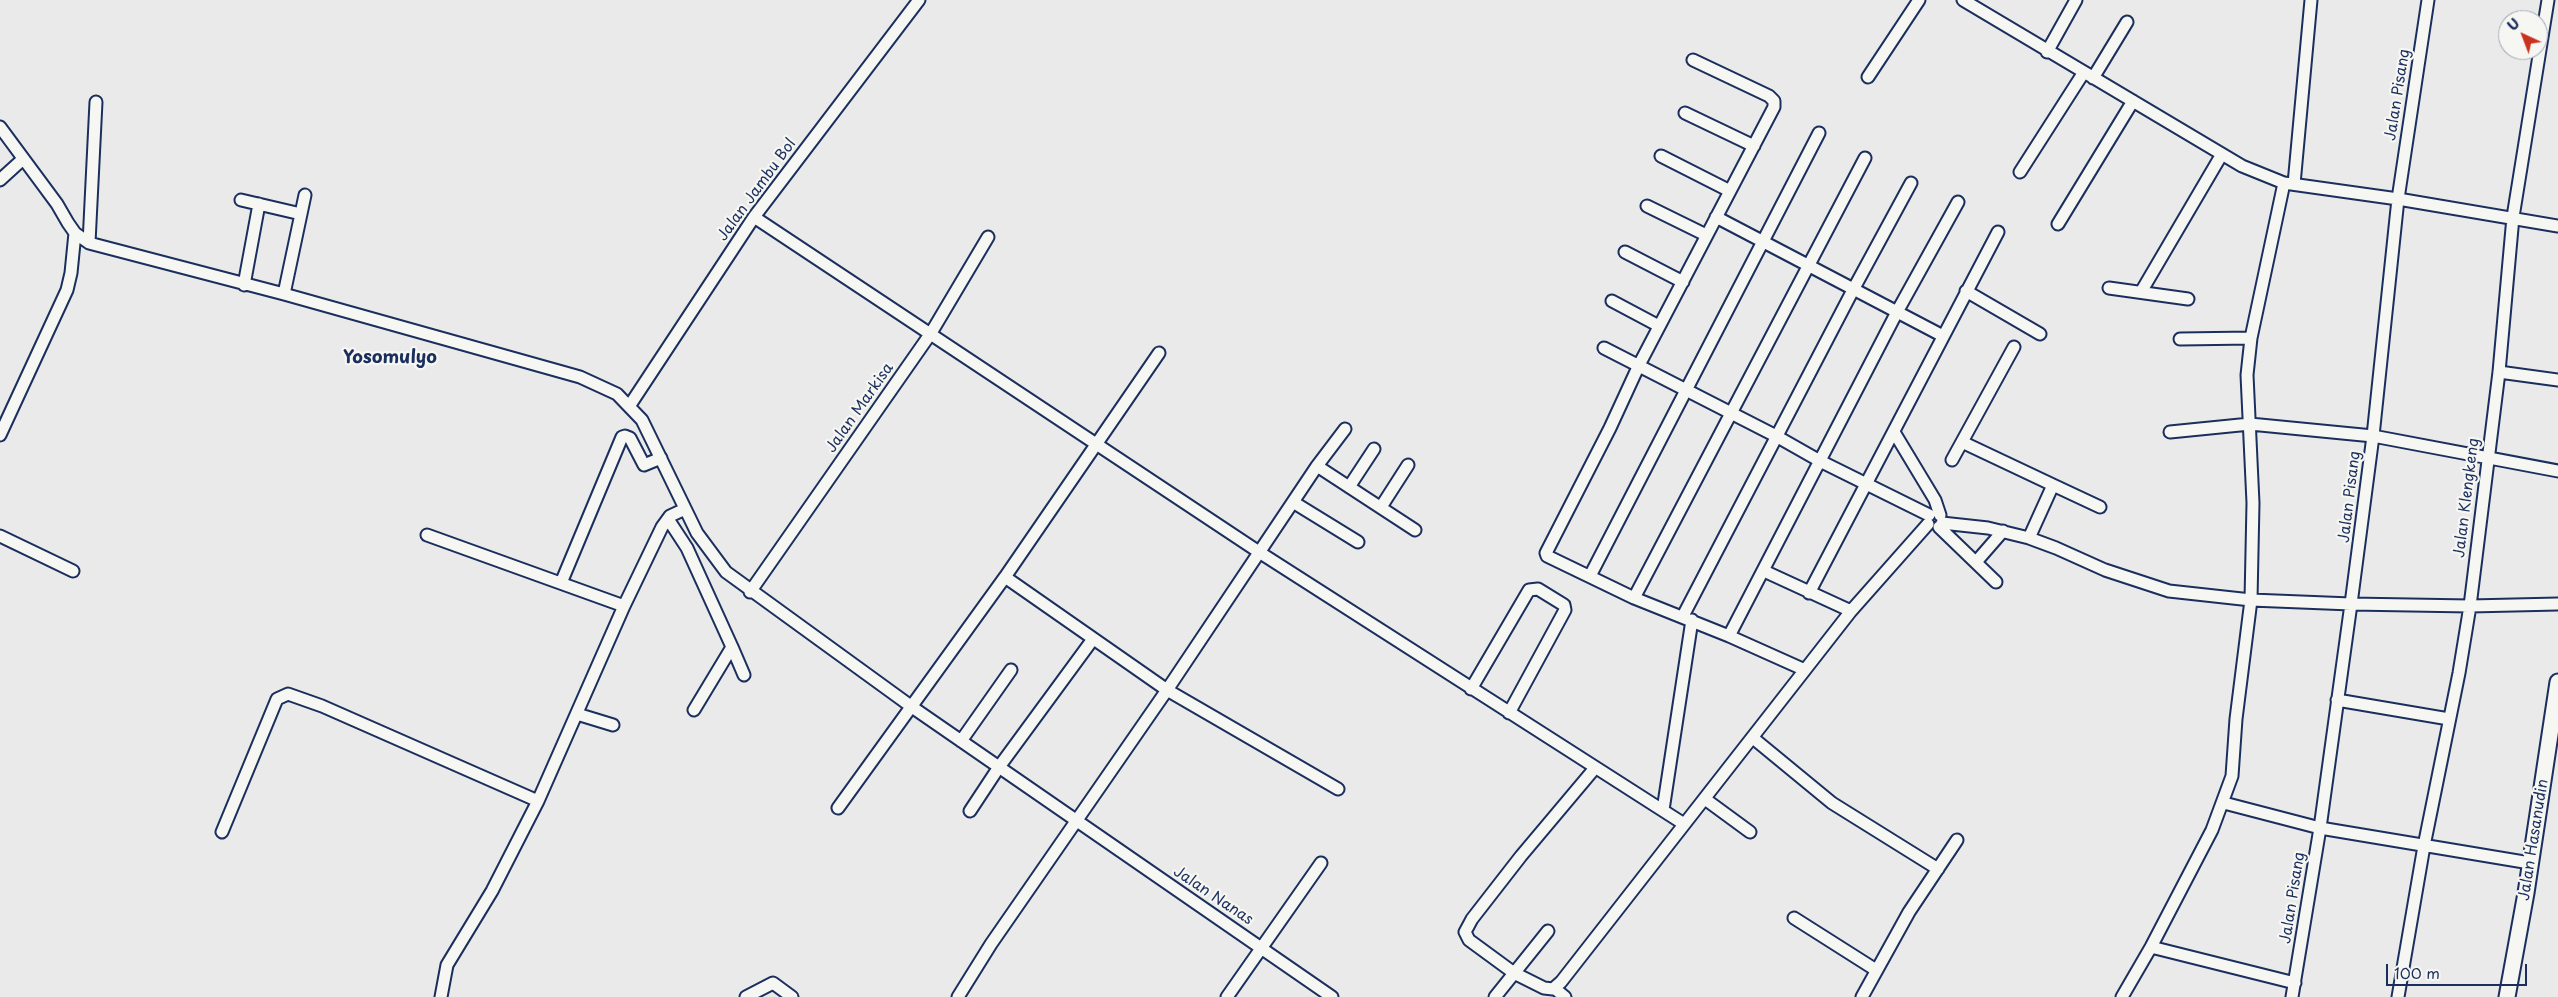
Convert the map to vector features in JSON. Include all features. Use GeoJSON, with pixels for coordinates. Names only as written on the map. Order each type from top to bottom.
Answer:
{"type":"FeatureCollection","features":[{"type":"Feature","properties":{"kind":"main road","name":"Jalan Hasanudin"},"geometry":{"type":"LineString","coordinates":[[2507,997],[2558,682]]}},
{"type":"Feature","properties":{"kind":"street","name":"Jalan Jambu Bol"},"geometry":{"type":"LineString","coordinates":[[630,406],[754,217],[919,0]]}},
{"type":"Feature","properties":{"kind":"street"},"geometry":{"type":"LineString","coordinates":[[1868,77],[1919,0]]}},
{"type":"Feature","properties":{"kind":"street"},"geometry":{"type":"LineString","coordinates":[[1963,0],[2047,52],[2242,166],[2289,184],[2398,199],[2558,226]]}},
{"type":"Feature","properties":{"kind":"street"},"geometry":{"type":"LineString","coordinates":[[2047,52],[2076,0]]}},
{"type":"Feature","properties":{"kind":"street"},"geometry":{"type":"LineString","coordinates":[[2122,997],[2151,947],[2224,803],[2232,776],[2236,720],[2251,600],[2253,503],[2247,375],[2251,338],[2289,184],[2311,0]]}},
{"type":"Feature","properties":{"kind":"street","name":"Jalan Pisang"},"geometry":{"type":"LineString","coordinates":[[2292,997],[2320,828],[2351,604],[2373,436],[2398,199],[2428,0]]}},
{"type":"Feature","properties":{"kind":"street","name":"Jalan Klengkeng"},"geometry":{"type":"LineString","coordinates":[[2398,997],[2424,846],[2459,674],[2470,606],[2499,372],[2513,217],[2548,0]]}},
{"type":"Feature","properties":{"kind":"street"},"geometry":{"type":"LineString","coordinates":[[2020,172],[2127,22]]}},
{"type":"Feature","properties":{"kind":"street"},"geometry":{"type":"LineString","coordinates":[[1692,60],[1769,96],[1774,101],[1774,107],[1639,365],[1610,428],[1546,556],[1634,598],[1687,618],[1805,670]]}},
{"type":"Feature","properties":{"kind":"street"},"geometry":{"type":"LineString","coordinates":[[2058,224],[2133,101]]}},
{"type":"Feature","properties":{"kind":"street"},"geometry":{"type":"LineString","coordinates":[[89,244],[96,102]]}},
{"type":"Feature","properties":{"kind":"street"},"geometry":{"type":"LineString","coordinates":[[1685,113],[1754,146]]}},
{"type":"Feature","properties":{"kind":"street"},"geometry":{"type":"LineString","coordinates":[[0,127],[57,204],[75,233],[89,244],[284,294],[580,377],[603,386],[630,406],[642,420],[661,458],[687,548],[744,675]]}},
{"type":"Feature","properties":{"kind":"street"},"geometry":{"type":"LineString","coordinates":[[1590,576],[1819,133]]}},
{"type":"Feature","properties":{"kind":"street"},"geometry":{"type":"LineString","coordinates":[[2141,292],[2222,154]]}},
{"type":"Feature","properties":{"kind":"street"},"geometry":{"type":"LineString","coordinates":[[1661,156],[1730,191]]}},
{"type":"Feature","properties":{"kind":"street"},"geometry":{"type":"LineString","coordinates":[[1634,598],[1866,158]]}},
{"type":"Feature","properties":{"kind":"street"},"geometry":{"type":"LineString","coordinates":[[0,180],[23,159]]}},
{"type":"Feature","properties":{"kind":"street"},"geometry":{"type":"LineString","coordinates":[[1663,810],[1687,618],[1776,436],[1911,183]]}},
{"type":"Feature","properties":{"kind":"street"},"geometry":{"type":"LineString","coordinates":[[284,294],[305,195]]}},
{"type":"Feature","properties":{"kind":"street"},"geometry":{"type":"LineString","coordinates":[[241,200],[302,214]]}},
{"type":"Feature","properties":{"kind":"street"},"geometry":{"type":"LineString","coordinates":[[1729,636],[1897,312],[1958,202]]}},
{"type":"Feature","properties":{"kind":"street"},"geometry":{"type":"LineString","coordinates":[[244,285],[259,204]]}},
{"type":"Feature","properties":{"kind":"street"},"geometry":{"type":"LineString","coordinates":[[1647,206],[1706,235]]}},
{"type":"Feature","properties":{"kind":"street"},"geometry":{"type":"LineString","coordinates":[[754,217],[1259,552],[1684,824]]}},
{"type":"Feature","properties":{"kind":"street"},"geometry":{"type":"LineString","coordinates":[[1716,217],[1809,264],[1853,290],[1943,336]]}},
{"type":"Feature","properties":{"kind":"street"},"geometry":{"type":"LineString","coordinates":[[1809,593],[1998,232]]}},
{"type":"Feature","properties":{"kind":"street"},"geometry":{"type":"LineString","coordinates":[[0,436],[67,290],[75,233]]}},
{"type":"Feature","properties":{"kind":"street","name":"Jalan Markisa"},"geometry":{"type":"LineString","coordinates":[[750,592],[931,333],[988,237]]}},
{"type":"Feature","properties":{"kind":"street"},"geometry":{"type":"LineString","coordinates":[[1625,252],[1683,282]]}},
{"type":"Feature","properties":{"kind":"street"},"geometry":{"type":"LineString","coordinates":[[2109,288],[2188,299]]}},
{"type":"Feature","properties":{"kind":"street"},"geometry":{"type":"LineString","coordinates":[[1966,291],[2040,334]]}},
{"type":"Feature","properties":{"kind":"street"},"geometry":{"type":"LineString","coordinates":[[1612,301],[1659,326]]}},
{"type":"Feature","properties":{"kind":"street"},"geometry":{"type":"LineString","coordinates":[[2180,338],[2251,338]]}},
{"type":"Feature","properties":{"kind":"street"},"geometry":{"type":"LineString","coordinates":[[1952,460],[2014,347]]}},
{"type":"Feature","properties":{"kind":"street"},"geometry":{"type":"LineString","coordinates":[[1604,348],[1936,521],[1996,582]]}},
{"type":"Feature","properties":{"kind":"street"},"geometry":{"type":"LineString","coordinates":[[838,808],[1005,578],[1159,353]]}},
{"type":"Feature","properties":{"kind":"street"},"geometry":{"type":"LineString","coordinates":[[2499,372],[2558,380]]}},
{"type":"Feature","properties":{"kind":"street"},"geometry":{"type":"LineString","coordinates":[[2170,432],[2250,424],[2373,436],[2558,471]]}},
{"type":"Feature","properties":{"kind":"street"},"geometry":{"type":"LineString","coordinates":[[958,997],[991,944],[1167,690],[1317,466],[1345,429]]}},
{"type":"Feature","properties":{"kind":"street"},"geometry":{"type":"LineString","coordinates":[[1554,988],[1561,982],[1851,611],[1936,521],[1935,500],[1894,432]]}},
{"type":"Feature","properties":{"kind":"street"},"geometry":{"type":"LineString","coordinates":[[562,583],[622,437],[630,438],[644,465],[661,458]]}},
{"type":"Feature","properties":{"kind":"street"},"geometry":{"type":"LineString","coordinates":[[1962,442],[2100,507]]}},
{"type":"Feature","properties":{"kind":"street"},"geometry":{"type":"LineString","coordinates":[[1349,487],[1374,449]]}},
{"type":"Feature","properties":{"kind":"street"},"geometry":{"type":"LineString","coordinates":[[1381,507],[1408,465]]}},
{"type":"Feature","properties":{"kind":"street"},"geometry":{"type":"LineString","coordinates":[[1317,466],[1416,530]]}},
{"type":"Feature","properties":{"kind":"street"},"geometry":{"type":"LineString","coordinates":[[2028,538],[2053,485]]}},
{"type":"Feature","properties":{"kind":"street"},"geometry":{"type":"LineString","coordinates":[[1293,502],[1358,542]]}},
{"type":"Feature","properties":{"kind":"street"},"geometry":{"type":"LineString","coordinates":[[441,997],[447,964],[492,891],[538,801],[624,606],[676,514]]}},
{"type":"Feature","properties":{"kind":"street","name":"Jalan Nanas"},"geometry":{"type":"LineString","coordinates":[[676,514],[726,572],[750,592],[999,768],[1332,997]]}},
{"type":"Feature","properties":{"kind":"street"},"geometry":{"type":"LineString","coordinates":[[1936,521],[2003,531],[2028,538],[2065,551],[2105,570],[2169,591],[2251,600],[2351,604],[2470,606],[2558,604]]}},
{"type":"Feature","properties":{"kind":"street"},"geometry":{"type":"LineString","coordinates":[[1976,562],[2003,531]]}},
{"type":"Feature","properties":{"kind":"street"},"geometry":{"type":"LineString","coordinates":[[428,535],[624,606]]}},
{"type":"Feature","properties":{"kind":"street"},"geometry":{"type":"LineString","coordinates":[[0,536],[73,571]]}},
{"type":"Feature","properties":{"kind":"street"},"geometry":{"type":"LineString","coordinates":[[1764,570],[1809,593],[1851,611]]}},
{"type":"Feature","properties":{"kind":"street"},"geometry":{"type":"LineString","coordinates":[[1005,578],[1167,690],[1338,790]]}},
{"type":"Feature","properties":{"kind":"street"},"geometry":{"type":"LineString","coordinates":[[1471,689],[1529,590],[1538,589],[1564,605],[1565,610],[1509,713]]}},
{"type":"Feature","properties":{"kind":"street"},"geometry":{"type":"LineString","coordinates":[[970,811],[1093,639]]}},
{"type":"Feature","properties":{"kind":"street"},"geometry":{"type":"LineString","coordinates":[[694,710],[732,647]]}},
{"type":"Feature","properties":{"kind":"street"},"geometry":{"type":"LineString","coordinates":[[961,741],[1011,670]]}},
{"type":"Feature","properties":{"kind":"street"},"geometry":{"type":"LineString","coordinates":[[222,832],[277,698],[288,694],[322,706],[538,801]]}},
{"type":"Feature","properties":{"kind":"street"},"geometry":{"type":"LineString","coordinates":[[2337,700],[2449,719]]}},
{"type":"Feature","properties":{"kind":"street"},"geometry":{"type":"LineString","coordinates":[[577,714],[613,725]]}},
{"type":"Feature","properties":{"kind":"street"},"geometry":{"type":"LineString","coordinates":[[1752,738],[1832,803],[1938,869]]}},
{"type":"Feature","properties":{"kind":"street"},"geometry":{"type":"LineString","coordinates":[[1565,997],[1554,988],[1544,988],[1514,972],[1469,940],[1465,932],[1472,919],[1521,856],[1595,768]]}},
{"type":"Feature","properties":{"kind":"street"},"geometry":{"type":"LineString","coordinates":[[1705,799],[1750,832]]}},
{"type":"Feature","properties":{"kind":"street"},"geometry":{"type":"LineString","coordinates":[[2224,803],[2320,828],[2530,863]]}},
{"type":"Feature","properties":{"kind":"street"},"geometry":{"type":"LineString","coordinates":[[1862,997],[1909,912],[1957,840]]}},
{"type":"Feature","properties":{"kind":"street"},"geometry":{"type":"LineString","coordinates":[[1227,997],[1322,863]]}},
{"type":"Feature","properties":{"kind":"street"},"geometry":{"type":"LineString","coordinates":[[1794,918],[1876,970]]}},
{"type":"Feature","properties":{"kind":"street"},"geometry":{"type":"LineString","coordinates":[[1495,997],[1548,932]]}},
{"type":"Feature","properties":{"kind":"street"},"geometry":{"type":"LineString","coordinates":[[2151,947],[2295,983]]}},
{"type":"Feature","properties":{"kind":"street"},"geometry":{"type":"LineString","coordinates":[[746,997],[773,982],[792,997]]}},
{"type":"Feature","properties":{"kind":"district","name":"Yosomulyo"},"geometry":{"type":"Point","coordinates":[390,358]}}]}
